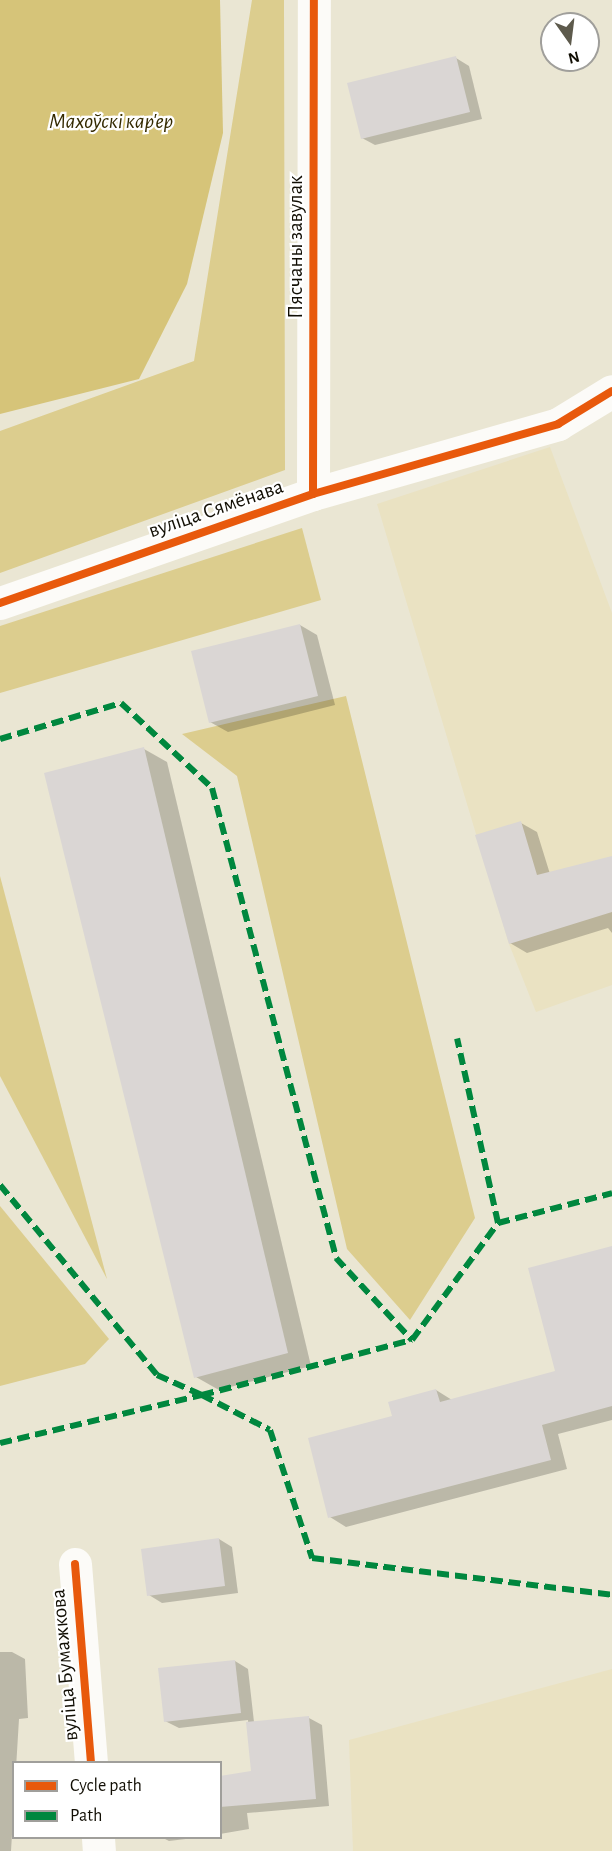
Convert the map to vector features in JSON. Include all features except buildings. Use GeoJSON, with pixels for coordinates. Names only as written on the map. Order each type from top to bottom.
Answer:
{"type":"FeatureCollection","features":[{"type":"Feature","properties":{"kind":"street","name":"Пясчаны завулак"},"geometry":{"type":"LineString","coordinates":[[314,0],[314,494]]}},
{"type":"Feature","properties":{"kind":"street","name":"вуліца Сямёнава"},"geometry":{"type":"LineString","coordinates":[[0,603],[314,494],[558,424],[612,391]]}},
{"type":"Feature","properties":{"kind":"street","name":"вуліца Бумажкова"},"geometry":{"type":"LineString","coordinates":[[75,1564],[91,1761]]}},
{"type":"Feature","properties":{"kind":"shaded area"},"geometry":{"type":"Polygon","coordinates":[[[252,0],[284,0],[285,470],[0,573],[0,431],[194,361],[252,0]]]}},
{"type":"Feature","properties":{"kind":"shaded area"},"geometry":{"type":"Polygon","coordinates":[[[550,447],[612,613],[612,985],[536,1012],[509,944],[377,504],[550,447]]]}},
{"type":"Feature","properties":{"kind":"shaded area"},"geometry":{"type":"Polygon","coordinates":[[[302,528],[321,600],[0,693],[0,626],[302,528]]]}},
{"type":"Feature","properties":{"kind":"shaded area"},"geometry":{"type":"Polygon","coordinates":[[[346,696],[475,1218],[410,1320],[347,1249],[237,776],[182,734],[346,696]]]}},
{"type":"Feature","properties":{"kind":"shaded area"},"geometry":{"type":"Polygon","coordinates":[[[0,876],[107,1279],[0,1076],[0,876]]]}},
{"type":"Feature","properties":{"kind":"shaded area"},"geometry":{"type":"Polygon","coordinates":[[[0,1206],[109,1339],[85,1364],[0,1386],[0,1206]]]}},
{"type":"Feature","properties":{"kind":"shaded area"},"geometry":{"type":"Polygon","coordinates":[[[612,1669],[612,1851],[353,1851],[349,1740],[612,1669]]]}},
{"type":"Feature","properties":{"kind":"water","name":"Махоўскі кар'ер"},"geometry":{"type":"Polygon","coordinates":[[[0,0],[220,0],[223,133],[187,284],[139,379],[0,414],[0,0]]]}},
{"type":"Feature","properties":{"kind":"marked path"},"geometry":{"type":"LineString","coordinates":[[0,739],[121,703],[212,788],[336,1258],[412,1340]]}},
{"type":"Feature","properties":{"kind":"marked path"},"geometry":{"type":"LineString","coordinates":[[0,1185],[157,1375],[202,1395],[412,1340],[498,1223],[457,1038]]}},
{"type":"Feature","properties":{"kind":"marked path"},"geometry":{"type":"LineString","coordinates":[[498,1223],[612,1193]]}},
{"type":"Feature","properties":{"kind":"marked path"},"geometry":{"type":"LineString","coordinates":[[0,1443],[202,1395],[270,1430],[312,1558],[612,1595]]}},
{"type":"Feature","properties":{"kind":"cycle path"},"geometry":{"type":"LineString","coordinates":[[313,494],[314,0]]}},
{"type":"Feature","properties":{"kind":"cycle path"},"geometry":{"type":"LineString","coordinates":[[0,603],[313,494],[558,424],[612,391]]}},
{"type":"Feature","properties":{"kind":"cycle path"},"geometry":{"type":"LineString","coordinates":[[75,1564],[91,1761]]}}]}
